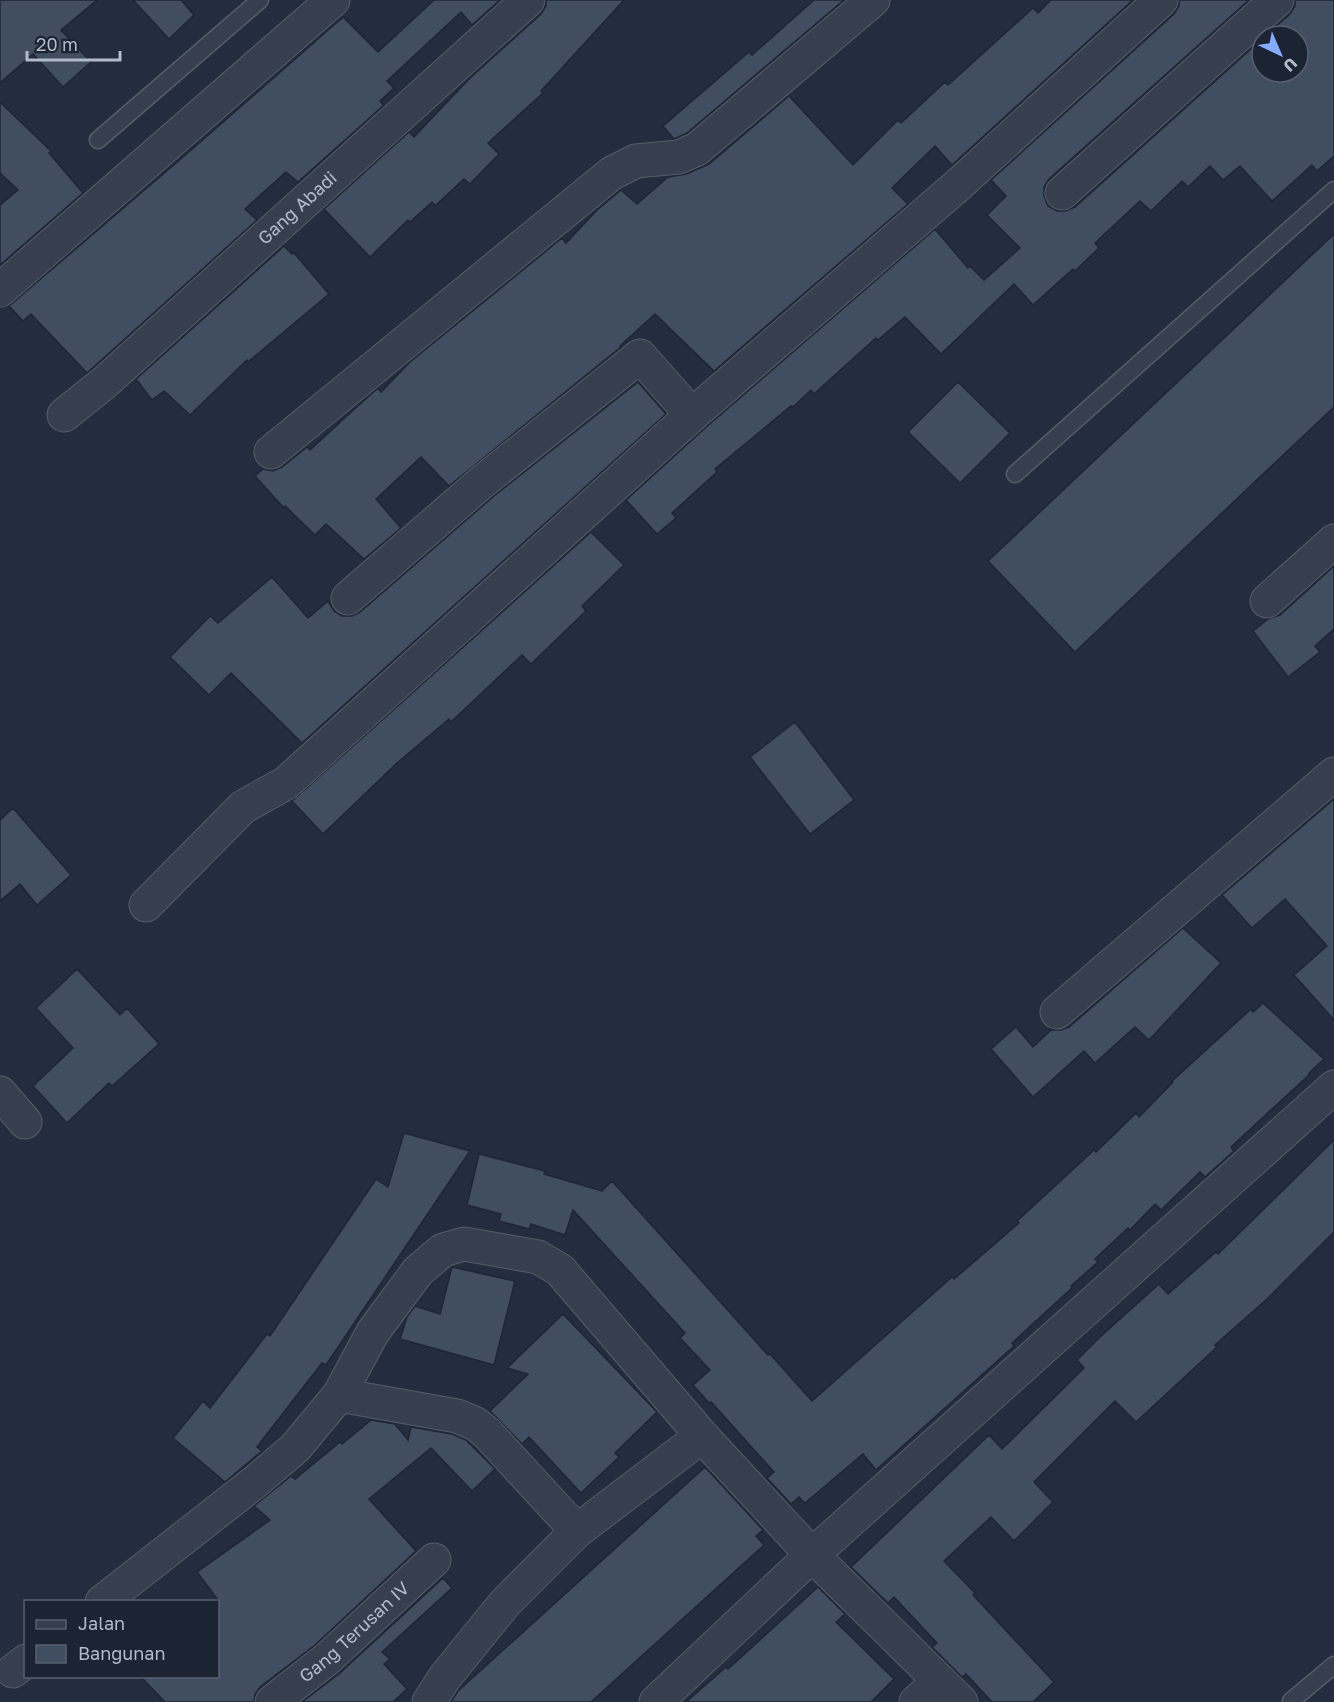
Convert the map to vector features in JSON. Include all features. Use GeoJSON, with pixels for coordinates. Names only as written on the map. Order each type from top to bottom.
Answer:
{"type":"FeatureCollection","features":[{"type":"Feature","properties":{"kind":"street"},"geometry":{"type":"LineString","coordinates":[[0,290],[333,0]]}},
{"type":"Feature","properties":{"kind":"street","name":"Gang Abadi"},"geometry":{"type":"LineString","coordinates":[[64,415],[104,383],[528,0]]}},
{"type":"Feature","properties":{"kind":"street"},"geometry":{"type":"LineString","coordinates":[[271,452],[612,173],[636,161],[679,157],[697,149],[873,0]]}},
{"type":"Feature","properties":{"kind":"street"},"geometry":{"type":"LineString","coordinates":[[146,905],[243,807],[286,783],[692,415],[957,186],[1161,0]]}},
{"type":"Feature","properties":{"kind":"street"},"geometry":{"type":"LineString","coordinates":[[1062,193],[1277,0]]}},
{"type":"Feature","properties":{"kind":"street"},"geometry":{"type":"LineString","coordinates":[[348,598],[482,482],[639,356],[692,415]]}},
{"type":"Feature","properties":{"kind":"street"},"geometry":{"type":"LineString","coordinates":[[1267,601],[1334,541]]}},
{"type":"Feature","properties":{"kind":"street"},"geometry":{"type":"LineString","coordinates":[[1057,1012],[1334,774]]}},
{"type":"Feature","properties":{"kind":"street"},"geometry":{"type":"LineString","coordinates":[[656,1702],[812,1555],[1334,1087]]}},
{"type":"Feature","properties":{"kind":"street"},"geometry":{"type":"LineString","coordinates":[[0,1093],[25,1122]]}},
{"type":"Feature","properties":{"kind":"street"},"geometry":{"type":"LineString","coordinates":[[105,1600],[295,1448],[339,1395],[373,1332],[418,1271],[443,1250],[464,1244],[538,1257],[560,1270],[702,1436],[939,1695]]}},
{"type":"Feature","properties":{"kind":"street"},"geometry":{"type":"LineString","coordinates":[[339,1395],[457,1416],[476,1424],[487,1433],[577,1531]]}},
{"type":"Feature","properties":{"kind":"street"},"geometry":{"type":"LineString","coordinates":[[429,1702],[445,1677],[505,1604],[577,1531],[702,1436]]}},
{"type":"Feature","properties":{"kind":"street","name":"Gang Terusan IV"},"geometry":{"type":"LineString","coordinates":[[291,1697],[327,1659],[434,1560]]}},
{"type":"Feature","properties":{"kind":"lane"},"geometry":{"type":"LineString","coordinates":[[98,140],[260,0]]}},
{"type":"Feature","properties":{"kind":"lane"},"geometry":{"type":"LineString","coordinates":[[1015,474],[1334,190]]}},
{"type":"Feature","properties":{"kind":"lane"},"geometry":{"type":"LineString","coordinates":[[1291,1701],[1334,1665]]}},
{"type":"Feature","properties":{"kind":"building"},"geometry":{"type":"Polygon","coordinates":[[[0,0],[97,0],[61,30],[91,62],[63,87],[33,54],[0,83],[0,0]]]}},
{"type":"Feature","properties":{"kind":"building"},"geometry":{"type":"Polygon","coordinates":[[[133,0],[181,0],[194,15],[169,39],[133,0]]]}},
{"type":"Feature","properties":{"kind":"building"},"geometry":{"type":"Polygon","coordinates":[[[434,0],[500,0],[472,25],[461,12],[387,81],[394,88],[380,101],[384,105],[298,182],[286,172],[245,209],[257,220],[87,373],[31,314],[23,321],[9,306],[343,17],[378,52],[434,0]]]}},
{"type":"Feature","properties":{"kind":"building"},"geometry":{"type":"Polygon","coordinates":[[[546,0],[624,0],[541,91],[543,93],[488,143],[499,154],[470,184],[464,179],[435,206],[432,202],[410,222],[408,220],[370,257],[324,209],[409,132],[414,137],[470,78],[541,14],[546,6],[546,0]]]}},
{"type":"Feature","properties":{"kind":"building"},"geometry":{"type":"Polygon","coordinates":[[[814,0],[844,0],[687,133],[674,139],[663,126],[749,52],[752,55],[814,0]]]}},
{"type":"Feature","properties":{"kind":"building"},"geometry":{"type":"Polygon","coordinates":[[[1051,0],[1133,0],[952,165],[935,146],[892,188],[908,204],[714,371],[655,314],[621,347],[449,486],[421,457],[376,499],[401,528],[364,559],[326,524],[315,535],[285,506],[283,507],[255,476],[263,469],[273,471],[282,467],[307,447],[310,450],[378,388],[381,392],[410,362],[562,238],[566,243],[597,210],[621,190],[637,204],[668,177],[686,174],[709,164],[789,96],[853,165],[898,120],[901,123],[945,82],[948,85],[1033,8],[1038,13],[1051,0]]]}},
{"type":"Feature","properties":{"kind":"building"},"geometry":{"type":"Polygon","coordinates":[[[1179,0],[1249,0],[1049,179],[1044,187],[1044,196],[1048,206],[1057,211],[1075,207],[1250,50],[1250,84],[1310,84],[1310,24],[1279,24],[1290,14],[1295,6],[1295,0],[1334,0],[1334,156],[1317,171],[1312,165],[1272,201],[1240,166],[1223,180],[1210,166],[1188,187],[1182,181],[1151,211],[1140,201],[1095,243],[1099,248],[1033,305],[1014,284],[941,354],[905,317],[878,340],[876,338],[814,394],[811,390],[715,469],[717,472],[672,513],[676,518],[657,534],[626,500],[704,429],[935,229],[968,268],[970,266],[984,280],[1020,248],[987,215],[1006,196],[991,180],[1174,14],[1179,6],[1179,0]]]}},
{"type":"Feature","properties":{"kind":"building"},"geometry":{"type":"Polygon","coordinates":[[[0,102],[51,151],[49,153],[83,193],[0,265],[0,205],[18,190],[0,173],[0,102]]]}},
{"type":"Feature","properties":{"kind":"building"},"geometry":{"type":"Polygon","coordinates":[[[1334,234],[1334,407],[1075,652],[988,561],[1334,234]]]}},
{"type":"Feature","properties":{"kind":"building"},"geometry":{"type":"Polygon","coordinates":[[[284,246],[292,254],[294,253],[329,294],[248,362],[247,360],[190,415],[164,391],[152,400],[136,379],[284,246]]]}},
{"type":"Feature","properties":{"kind":"building"},"geometry":{"type":"Polygon","coordinates":[[[638,382],[666,414],[302,743],[231,673],[209,695],[170,657],[210,616],[218,623],[272,577],[308,618],[328,601],[334,611],[342,616],[352,616],[360,612],[494,496],[638,382]]]}},
{"type":"Feature","properties":{"kind":"building"},"geometry":{"type":"Polygon","coordinates":[[[958,382],[1010,433],[960,483],[908,432],[958,382]]]}},
{"type":"Feature","properties":{"kind":"building"},"geometry":{"type":"Polygon","coordinates":[[[591,532],[624,565],[582,606],[586,611],[531,664],[522,655],[451,722],[449,719],[397,763],[323,834],[292,801],[591,532]]]}},
{"type":"Feature","properties":{"kind":"building"},"geometry":{"type":"Polygon","coordinates":[[[1334,566],[1334,629],[1315,646],[1320,652],[1288,677],[1253,631],[1268,619],[1280,615],[1334,566]]]}},
{"type":"Feature","properties":{"kind":"building"},"geometry":{"type":"Polygon","coordinates":[[[795,722],[854,800],[810,834],[750,757],[795,722]]]}},
{"type":"Feature","properties":{"kind":"building"},"geometry":{"type":"Polygon","coordinates":[[[1334,799],[1334,1020],[1294,975],[1327,946],[1285,899],[1252,928],[1222,895],[1334,799]]]}},
{"type":"Feature","properties":{"kind":"building"},"geometry":{"type":"Polygon","coordinates":[[[13,808],[71,875],[37,905],[20,884],[0,901],[0,820],[13,808]]]}},
{"type":"Feature","properties":{"kind":"building"},"geometry":{"type":"Polygon","coordinates":[[[1183,928],[1221,963],[1149,1040],[1135,1027],[1095,1063],[1084,1051],[1033,1097],[991,1049],[1016,1027],[1033,1047],[1051,1030],[1069,1027],[1183,928]]]}},
{"type":"Feature","properties":{"kind":"building"},"geometry":{"type":"Polygon","coordinates":[[[77,969],[120,1015],[127,1008],[159,1044],[112,1086],[109,1083],[67,1123],[33,1086],[73,1048],[36,1008],[77,969]]]}},
{"type":"Feature","properties":{"kind":"building"},"geometry":{"type":"Polygon","coordinates":[[[1263,1003],[1324,1059],[1231,1147],[1234,1151],[1205,1177],[1200,1172],[1161,1210],[1155,1204],[1130,1230],[1128,1228],[1095,1259],[1098,1262],[1071,1286],[1072,1288],[1012,1343],[1014,1346],[876,1470],[863,1454],[805,1503],[799,1497],[791,1504],[767,1478],[774,1472],[693,1385],[710,1370],[680,1338],[685,1333],[573,1210],[565,1235],[531,1224],[529,1229],[499,1221],[501,1214],[467,1205],[479,1154],[545,1171],[544,1174],[602,1191],[612,1181],[812,1401],[952,1277],[954,1279],[1019,1223],[1017,1221],[1094,1150],[1096,1152],[1136,1113],[1139,1117],[1172,1081],[1251,1009],[1253,1012],[1263,1003]]]}},
{"type":"Feature","properties":{"kind":"building"},"geometry":{"type":"Polygon","coordinates":[[[404,1133],[470,1151],[326,1365],[322,1363],[257,1447],[262,1451],[225,1482],[173,1438],[203,1401],[210,1408],[267,1334],[270,1336],[376,1179],[388,1187],[404,1133]]]}},
{"type":"Feature","properties":{"kind":"building"},"geometry":{"type":"Polygon","coordinates":[[[1334,1140],[1334,1232],[1267,1299],[1215,1345],[1217,1347],[1136,1422],[1115,1401],[1034,1482],[1053,1502],[1014,1541],[991,1517],[944,1561],[1054,1682],[1033,1702],[992,1702],[966,1674],[962,1677],[932,1647],[937,1643],[894,1597],[888,1603],[851,1567],[989,1435],[1002,1449],[1084,1368],[1077,1360],[1100,1337],[1159,1284],[1168,1294],[1216,1252],[1218,1254],[1334,1140]]]}},
{"type":"Feature","properties":{"kind":"building"},"geometry":{"type":"Polygon","coordinates":[[[452,1267],[515,1281],[494,1365],[400,1339],[407,1317],[415,1306],[440,1314],[452,1267]]]}},
{"type":"Feature","properties":{"kind":"building"},"geometry":{"type":"Polygon","coordinates":[[[563,1314],[657,1412],[615,1453],[619,1457],[581,1493],[529,1437],[522,1444],[490,1411],[528,1374],[507,1368],[563,1314]]]}},
{"type":"Feature","properties":{"kind":"building"},"geometry":{"type":"Polygon","coordinates":[[[371,1420],[395,1424],[408,1440],[411,1427],[452,1434],[466,1440],[495,1469],[472,1491],[431,1448],[369,1499],[416,1551],[315,1645],[260,1687],[255,1694],[254,1702],[165,1702],[142,1678],[219,1678],[219,1600],[197,1572],[270,1520],[254,1506],[291,1476],[295,1479],[340,1442],[342,1444],[371,1420]]]}},
{"type":"Feature","properties":{"kind":"building"},"geometry":{"type":"Polygon","coordinates":[[[705,1467],[763,1530],[756,1536],[764,1545],[591,1702],[451,1702],[458,1691],[705,1467]]]}},
{"type":"Feature","properties":{"kind":"building"},"geometry":{"type":"Polygon","coordinates":[[[443,1578],[452,1588],[382,1652],[390,1659],[384,1664],[407,1689],[393,1702],[302,1702],[340,1673],[443,1578]]]}},
{"type":"Feature","properties":{"kind":"building"},"geometry":{"type":"Polygon","coordinates":[[[818,1587],[845,1614],[836,1622],[894,1679],[871,1702],[686,1702],[726,1667],[728,1669],[818,1587]]]}}]}
